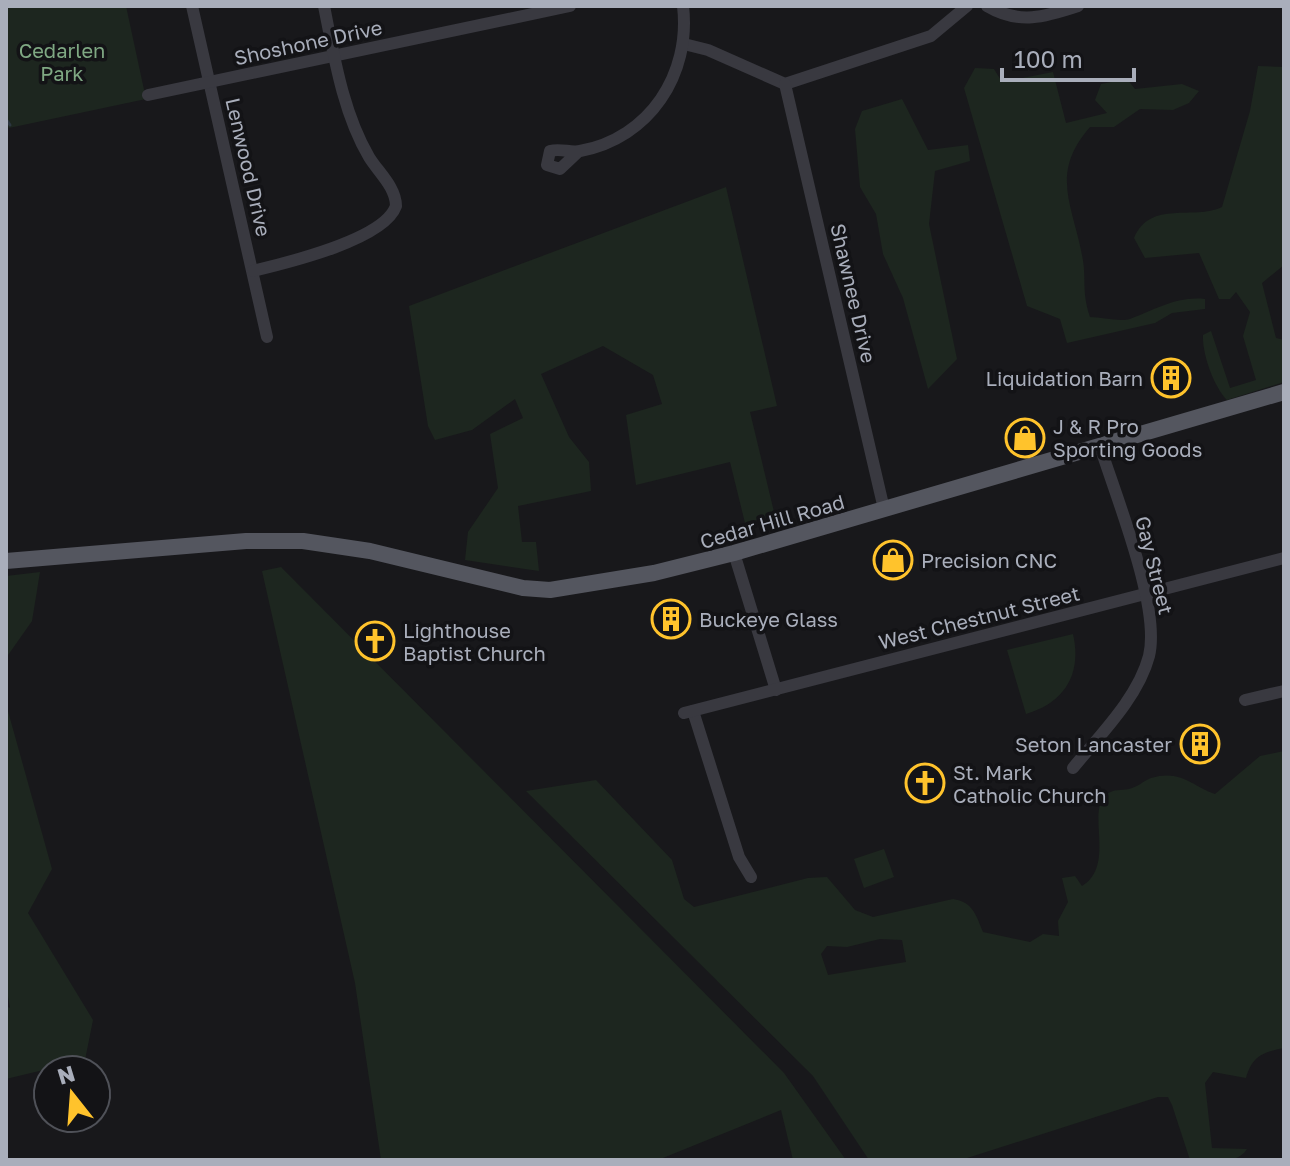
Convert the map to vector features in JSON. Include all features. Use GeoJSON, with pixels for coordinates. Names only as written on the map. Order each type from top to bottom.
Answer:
{"type":"FeatureCollection","features":[{"type":"Feature","properties":{"kind":"main road","name":"Cedar Hill Road"},"geometry":{"type":"LineString","coordinates":[[6,561],[253,541],[303,541],[365,550],[537,589],[589,585],[734,553],[1284,392]]}},
{"type":"Feature","properties":{"kind":"street","name":"Lenwood Drive"},"geometry":{"type":"LineString","coordinates":[[192,6],[267,337]]}},
{"type":"Feature","properties":{"kind":"street"},"geometry":{"type":"LineString","coordinates":[[253,271],[347,242],[393,214],[396,199],[354,126],[324,6]]}},
{"type":"Feature","properties":{"kind":"street","name":"Shoshone Drive"},"geometry":{"type":"LineString","coordinates":[[148,95],[570,6]]}},
{"type":"Feature","properties":{"kind":"street"},"geometry":{"type":"LineString","coordinates":[[578,152],[622,135],[650,115],[671,84],[684,44],[683,6]]}},
{"type":"Feature","properties":{"kind":"street"},"geometry":{"type":"LineString","coordinates":[[684,44],[708,50],[785,84],[931,36],[967,6]]}},
{"type":"Feature","properties":{"kind":"street"},"geometry":{"type":"LineString","coordinates":[[987,6],[1007,15],[1031,19],[1078,6]]}},
{"type":"Feature","properties":{"kind":"street","name":"Shawnee Drive"},"geometry":{"type":"LineString","coordinates":[[785,84],[884,509]]}},
{"type":"Feature","properties":{"kind":"street","name":"Gay Street"},"geometry":{"type":"LineString","coordinates":[[1073,768],[1122,706],[1144,669],[1151,631],[1146,595],[1100,446]]}},
{"type":"Feature","properties":{"kind":"street"},"geometry":{"type":"LineString","coordinates":[[734,553],[776,690]]}},
{"type":"Feature","properties":{"kind":"street","name":"West Chestnut Street"},"geometry":{"type":"LineString","coordinates":[[751,877],[739,857],[689,712],[1284,558]]}},
{"type":"Feature","properties":{"kind":"street"},"geometry":{"type":"LineString","coordinates":[[1245,700],[1284,691]]}},
{"type":"Feature","properties":{"kind":"green space","name":"Cedarlen Park"},"geometry":{"type":"Polygon","coordinates":[[[6,6],[126,6],[146,99],[9,128],[6,123],[6,6]]]}},
{"type":"Feature","properties":{"kind":"green space"},"geometry":{"type":"Polygon","coordinates":[[[1258,66],[1284,67],[1284,265],[1262,283],[1276,338],[1284,340],[1284,382],[1227,400],[1210,370],[1203,335],[1211,331],[1230,388],[1256,380],[1243,336],[1250,312],[1236,292],[1230,299],[1219,299],[1199,253],[1145,258],[1134,238],[1141,226],[1162,215],[1211,211],[1222,207],[1250,111],[1258,66]]]}},
{"type":"Feature","properties":{"kind":"green space"},"geometry":{"type":"Polygon","coordinates":[[[975,68],[994,69],[1002,82],[1053,72],[1066,123],[1107,113],[1095,100],[1101,84],[1127,79],[1135,89],[1182,84],[1199,91],[1189,103],[1173,110],[1140,109],[1114,127],[1090,127],[1070,159],[1067,189],[1082,255],[1090,317],[1126,320],[1175,302],[1194,299],[1205,299],[1205,309],[1172,313],[1155,323],[1067,343],[1060,319],[1027,306],[964,88],[975,68]]]}},
{"type":"Feature","properties":{"kind":"green space"},"geometry":{"type":"Polygon","coordinates":[[[902,99],[928,150],[968,145],[970,161],[935,171],[929,224],[957,359],[928,389],[903,298],[883,254],[876,214],[860,187],[855,129],[862,111],[902,99]]]}},
{"type":"Feature","properties":{"kind":"green space"},"geometry":{"type":"Polygon","coordinates":[[[726,187],[777,406],[750,412],[775,516],[745,523],[730,462],[636,485],[626,415],[662,404],[653,375],[603,346],[541,374],[569,437],[589,462],[591,491],[518,506],[522,542],[536,542],[539,571],[465,560],[468,532],[498,488],[490,434],[523,418],[515,399],[472,430],[435,440],[428,426],[409,306],[726,187]]]}},
{"type":"Feature","properties":{"kind":"green space"},"geometry":{"type":"Polygon","coordinates":[[[281,567],[784,1073],[846,1160],[793,1160],[781,1110],[658,1160],[381,1160],[355,983],[262,571],[281,567]]]}},
{"type":"Feature","properties":{"kind":"green space"},"geometry":{"type":"Polygon","coordinates":[[[40,572],[32,621],[6,658],[6,576],[40,572]]]}},
{"type":"Feature","properties":{"kind":"green space"},"geometry":{"type":"Polygon","coordinates":[[[1073,634],[1075,662],[1068,684],[1051,702],[1026,714],[1007,650],[1073,634]]]}},
{"type":"Feature","properties":{"kind":"green space"},"geometry":{"type":"Polygon","coordinates":[[[6,704],[52,869],[28,913],[93,1020],[86,1054],[32,1054],[32,1073],[6,1079],[6,1006],[10,1008],[6,985],[6,704]]]}},
{"type":"Feature","properties":{"kind":"green space"},"geometry":{"type":"Polygon","coordinates":[[[1284,751],[1284,1048],[1259,1056],[1246,1078],[1213,1072],[1205,1083],[1212,1148],[1247,1149],[1236,1158],[1222,1161],[1190,1160],[1168,1097],[1158,1097],[961,1160],[869,1160],[813,1076],[526,791],[596,780],[672,860],[684,899],[694,907],[808,878],[827,877],[855,910],[873,917],[953,899],[969,906],[983,932],[1030,942],[1043,934],[1059,936],[1058,921],[1068,902],[1062,878],[1075,876],[1082,886],[1092,877],[1099,852],[1099,813],[1106,795],[1161,776],[1178,777],[1215,794],[1260,756],[1284,751]],[[880,939],[847,947],[827,946],[821,954],[828,975],[906,962],[902,940],[880,939]]]}},
{"type":"Feature","properties":{"kind":"green space"},"geometry":{"type":"Polygon","coordinates":[[[884,849],[894,877],[864,888],[854,859],[884,849]]]}},
{"type":"Feature","properties":{"kind":"waterway"},"geometry":{"type":"LineString","coordinates":[[6,119],[10,125]]}},
{"type":"Feature","properties":{"kind":"place","name":"Liquidation Barn"},"geometry":{"type":"Point","coordinates":[1171,378]}},
{"type":"Feature","properties":{"kind":"place","name":"J & R Pro Sporting Goods"},"geometry":{"type":"Point","coordinates":[1025,438]}},
{"type":"Feature","properties":{"kind":"place","name":"Precision CNC"},"geometry":{"type":"Point","coordinates":[893,560]}},
{"type":"Feature","properties":{"kind":"place","name":"Buckeye Glass"},"geometry":{"type":"Point","coordinates":[671,619]}},
{"type":"Feature","properties":{"kind":"place","name":"Lighthouse Baptist Church"},"geometry":{"type":"Point","coordinates":[375,641]}},
{"type":"Feature","properties":{"kind":"place","name":"Seton Lancaster"},"geometry":{"type":"Point","coordinates":[1200,744]}},
{"type":"Feature","properties":{"kind":"place","name":"St. Mark Catholic Church"},"geometry":{"type":"Point","coordinates":[925,783]}}]}
